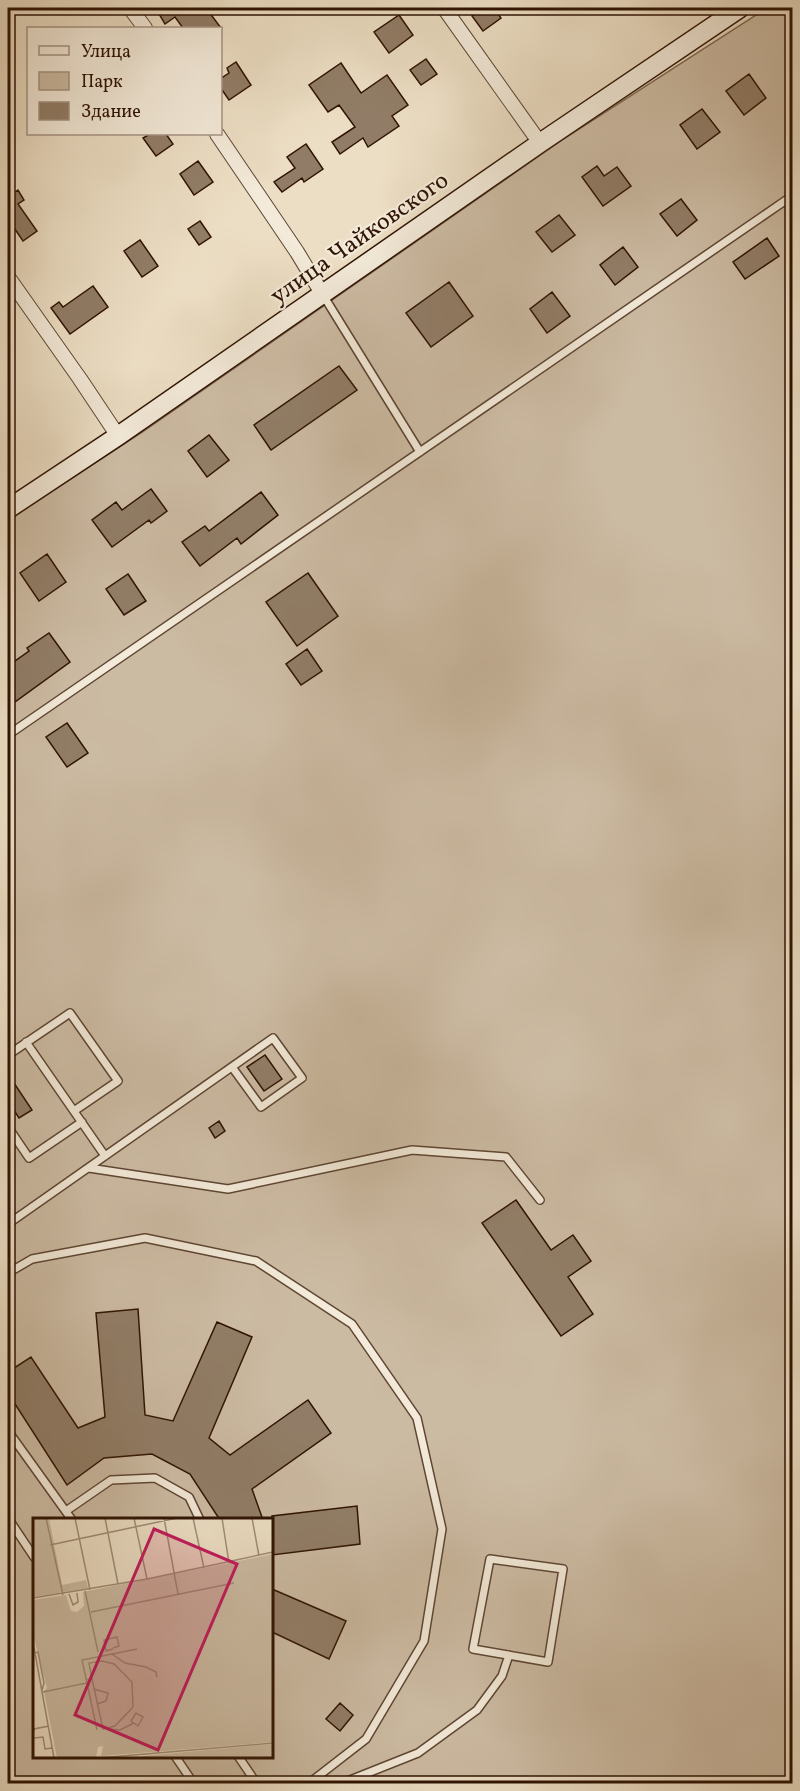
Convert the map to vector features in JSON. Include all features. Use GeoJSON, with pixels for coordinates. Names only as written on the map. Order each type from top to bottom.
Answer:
{"type":"FeatureCollection","features":[{"type":"Feature","properties":{"kind":"street"},"geometry":{"type":"LineString","coordinates":[[130,8],[144,27]]}},
{"type":"Feature","properties":{"kind":"street"},"geometry":{"type":"LineString","coordinates":[[444,8],[540,143]]}},
{"type":"Feature","properties":{"kind":"street","name":"улица Чайковского"},"geometry":{"type":"LineString","coordinates":[[8,509],[323,295],[733,10]]}},
{"type":"Feature","properties":{"kind":"street"},"geometry":{"type":"LineString","coordinates":[[217,135],[297,252],[323,295]]}},
{"type":"Feature","properties":{"kind":"street"},"geometry":{"type":"LineString","coordinates":[[8,277],[118,436]]}},
{"type":"Feature","properties":{"kind":"lane"},"geometry":{"type":"LineString","coordinates":[[8,735],[792,195]]}},
{"type":"Feature","properties":{"kind":"lane"},"geometry":{"type":"LineString","coordinates":[[323,295],[420,452]]}},
{"type":"Feature","properties":{"kind":"lane"},"geometry":{"type":"LineString","coordinates":[[8,1054],[70,1013],[118,1081],[74,1111]]}},
{"type":"Feature","properties":{"kind":"lane"},"geometry":{"type":"LineString","coordinates":[[8,1224],[273,1038],[302,1078],[261,1107],[232,1067]]}},
{"type":"Feature","properties":{"kind":"lane"},"geometry":{"type":"LineString","coordinates":[[26,1042],[105,1156]]}},
{"type":"Feature","properties":{"kind":"lane"},"geometry":{"type":"LineString","coordinates":[[8,1127],[28,1158],[82,1122]]}},
{"type":"Feature","properties":{"kind":"lane"},"geometry":{"type":"LineString","coordinates":[[89,1168],[228,1189],[412,1150],[506,1157],[540,1200]]}},
{"type":"Feature","properties":{"kind":"lane"},"geometry":{"type":"LineString","coordinates":[[8,1273],[32,1258],[145,1238],[256,1261],[352,1324],[417,1418],[442,1529],[424,1641],[366,1739],[308,1784]]}},
{"type":"Feature","properties":{"kind":"lane"},"geometry":{"type":"LineString","coordinates":[[8,1431],[10,1440],[71,1518]]}},
{"type":"Feature","properties":{"kind":"lane"},"geometry":{"type":"LineString","coordinates":[[66,1511],[111,1480],[155,1478],[189,1497],[199,1518]]}},
{"type":"Feature","properties":{"kind":"lane"},"geometry":{"type":"LineString","coordinates":[[8,1518],[33,1556]]}},
{"type":"Feature","properties":{"kind":"lane"},"geometry":{"type":"LineString","coordinates":[[490,1558],[563,1569],[548,1662],[509,1655],[473,1648],[490,1558]]}},
{"type":"Feature","properties":{"kind":"lane"},"geometry":{"type":"LineString","coordinates":[[340,1784],[418,1753],[477,1710],[502,1676],[509,1655]]}},
{"type":"Feature","properties":{"kind":"lane"},"geometry":{"type":"LineString","coordinates":[[176,1758],[194,1784]]}},
{"type":"Feature","properties":{"kind":"lane"},"geometry":{"type":"LineString","coordinates":[[239,1758],[257,1784]]}},
{"type":"Feature","properties":{"kind":"green space"},"geometry":{"type":"Polygon","coordinates":[[[767,8],[792,8],[792,1783],[8,1784],[8,520],[144,431],[565,138],[767,8]]]}},
{"type":"Feature","properties":{"kind":"building"},"geometry":{"type":"Polygon","coordinates":[[[169,8],[206,8],[220,27],[182,27],[175,17],[165,24],[159,14],[169,8]]]}},
{"type":"Feature","properties":{"kind":"building"},"geometry":{"type":"Polygon","coordinates":[[[484,8],[494,8],[501,18],[483,31],[472,16],[484,8]]]}},
{"type":"Feature","properties":{"kind":"building"},"geometry":{"type":"Polygon","coordinates":[[[399,15],[413,35],[389,53],[374,32],[399,15]]]}},
{"type":"Feature","properties":{"kind":"building"},"geometry":{"type":"Polygon","coordinates":[[[426,59],[437,74],[421,85],[410,70],[426,59]]]}},
{"type":"Feature","properties":{"kind":"building"},"geometry":{"type":"Polygon","coordinates":[[[236,62],[251,85],[229,100],[222,90],[222,78],[229,73],[227,68],[236,62]]]}},
{"type":"Feature","properties":{"kind":"building"},"geometry":{"type":"Polygon","coordinates":[[[341,63],[361,93],[387,75],[408,105],[392,116],[399,126],[368,147],[363,138],[340,154],[332,142],[355,127],[339,105],[328,112],[309,85],[341,63]]]}},
{"type":"Feature","properties":{"kind":"building"},"geometry":{"type":"Polygon","coordinates":[[[749,74],[766,98],[744,115],[726,91],[749,74]]]}},
{"type":"Feature","properties":{"kind":"building"},"geometry":{"type":"Polygon","coordinates":[[[702,109],[720,132],[697,149],[680,125],[702,109]]]}},
{"type":"Feature","properties":{"kind":"building"},"geometry":{"type":"Polygon","coordinates":[[[148,135],[167,135],[173,144],[156,156],[143,138],[148,135]]]}},
{"type":"Feature","properties":{"kind":"building"},"geometry":{"type":"Polygon","coordinates":[[[306,144],[323,169],[304,182],[302,178],[282,192],[274,182],[295,168],[287,157],[306,144]]]}},
{"type":"Feature","properties":{"kind":"building"},"geometry":{"type":"Polygon","coordinates":[[[198,161],[213,182],[194,195],[180,174],[198,161]]]}},
{"type":"Feature","properties":{"kind":"building"},"geometry":{"type":"Polygon","coordinates":[[[597,166],[604,176],[617,167],[631,186],[603,206],[582,177],[597,166]]]}},
{"type":"Feature","properties":{"kind":"building"},"geometry":{"type":"Polygon","coordinates":[[[8,189],[11,195],[18,190],[24,200],[18,204],[37,231],[23,241],[8,219],[8,189]]]}},
{"type":"Feature","properties":{"kind":"building"},"geometry":{"type":"Polygon","coordinates":[[[681,199],[697,220],[677,236],[660,214],[681,199]]]}},
{"type":"Feature","properties":{"kind":"building"},"geometry":{"type":"Polygon","coordinates":[[[559,215],[575,235],[552,252],[536,232],[559,215]]]}},
{"type":"Feature","properties":{"kind":"building"},"geometry":{"type":"Polygon","coordinates":[[[200,221],[211,237],[199,245],[188,229],[200,221]]]}},
{"type":"Feature","properties":{"kind":"building"},"geometry":{"type":"Polygon","coordinates":[[[767,238],[779,256],[745,279],[733,262],[767,238]]]}},
{"type":"Feature","properties":{"kind":"building"},"geometry":{"type":"Polygon","coordinates":[[[140,240],[158,266],[142,277],[124,251],[140,240]]]}},
{"type":"Feature","properties":{"kind":"building"},"geometry":{"type":"Polygon","coordinates":[[[623,247],[638,267],[615,285],[600,265],[623,247]]]}},
{"type":"Feature","properties":{"kind":"building"},"geometry":{"type":"Polygon","coordinates":[[[449,282],[473,316],[431,347],[406,313],[449,282]]]}},
{"type":"Feature","properties":{"kind":"building"},"geometry":{"type":"Polygon","coordinates":[[[93,286],[108,307],[70,334],[51,308],[59,302],[63,307],[93,286]]]}},
{"type":"Feature","properties":{"kind":"building"},"geometry":{"type":"Polygon","coordinates":[[[552,292],[570,316],[547,333],[530,309],[552,292]]]}},
{"type":"Feature","properties":{"kind":"building"},"geometry":{"type":"Polygon","coordinates":[[[339,366],[357,390],[271,450],[254,425],[339,366]]]}},
{"type":"Feature","properties":{"kind":"building"},"geometry":{"type":"Polygon","coordinates":[[[209,435],[229,460],[207,477],[188,451],[209,435]]]}},
{"type":"Feature","properties":{"kind":"building"},"geometry":{"type":"Polygon","coordinates":[[[151,489],[167,511],[151,523],[149,520],[112,547],[92,520],[116,502],[122,510],[151,489]]]}},
{"type":"Feature","properties":{"kind":"building"},"geometry":{"type":"Polygon","coordinates":[[[261,492],[278,515],[241,544],[237,538],[200,566],[182,542],[205,526],[209,531],[261,492]]]}},
{"type":"Feature","properties":{"kind":"building"},"geometry":{"type":"Polygon","coordinates":[[[47,554],[66,582],[39,601],[20,573],[47,554]]]}},
{"type":"Feature","properties":{"kind":"building"},"geometry":{"type":"Polygon","coordinates":[[[308,573],[338,616],[297,646],[266,602],[308,573]]]}},
{"type":"Feature","properties":{"kind":"building"},"geometry":{"type":"Polygon","coordinates":[[[128,574],[146,601],[124,615],[106,589],[128,574]]]}},
{"type":"Feature","properties":{"kind":"building"},"geometry":{"type":"Polygon","coordinates":[[[49,633],[70,662],[8,707],[8,666],[29,651],[27,648],[49,633]]]}},
{"type":"Feature","properties":{"kind":"building"},"geometry":{"type":"Polygon","coordinates":[[[307,649],[322,671],[301,685],[286,664],[307,649]]]}},
{"type":"Feature","properties":{"kind":"building"},"geometry":{"type":"Polygon","coordinates":[[[67,723],[88,753],[67,767],[46,737],[67,723]]]}},
{"type":"Feature","properties":{"kind":"building"},"geometry":{"type":"Polygon","coordinates":[[[265,1055],[282,1079],[264,1091],[247,1067],[265,1055]]]}},
{"type":"Feature","properties":{"kind":"building"},"geometry":{"type":"Polygon","coordinates":[[[8,1074],[32,1110],[19,1118],[8,1101],[8,1074]]]}},
{"type":"Feature","properties":{"kind":"building"},"geometry":{"type":"Polygon","coordinates":[[[219,1121],[225,1131],[215,1138],[209,1128],[219,1121]]]}},
{"type":"Feature","properties":{"kind":"building"},"geometry":{"type":"Polygon","coordinates":[[[516,1200],[551,1250],[573,1235],[591,1261],[568,1277],[593,1314],[561,1336],[482,1223],[516,1200]]]}},
{"type":"Feature","properties":{"kind":"building"},"geometry":{"type":"Polygon","coordinates":[[[138,1309],[145,1415],[173,1421],[217,1322],[252,1337],[209,1438],[230,1455],[308,1400],[331,1433],[252,1489],[262,1518],[219,1518],[190,1474],[152,1454],[104,1458],[67,1485],[8,1393],[8,1372],[31,1357],[78,1428],[105,1417],[96,1313],[138,1309]]]}},
{"type":"Feature","properties":{"kind":"building"},"geometry":{"type":"Polygon","coordinates":[[[357,1506],[360,1544],[273,1555],[272,1516],[357,1506]]]}},
{"type":"Feature","properties":{"kind":"building"},"geometry":{"type":"Polygon","coordinates":[[[273,1589],[346,1621],[329,1659],[273,1632],[273,1589]]]}},
{"type":"Feature","properties":{"kind":"building"},"geometry":{"type":"Polygon","coordinates":[[[340,1703],[353,1715],[340,1731],[326,1719],[340,1703]]]}}]}
